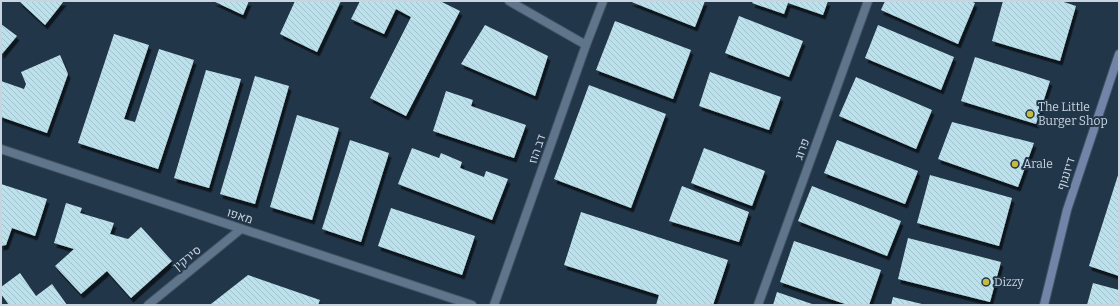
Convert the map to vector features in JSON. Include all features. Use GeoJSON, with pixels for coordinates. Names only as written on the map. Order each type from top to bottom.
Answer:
{"type":"FeatureCollection","features":[{"type":"Feature","properties":{"kind":"street"},"geometry":{"type":"LineString","coordinates":[[509,1],[586,45]]}},
{"type":"Feature","properties":{"kind":"street","name":"דב הוז"},"geometry":{"type":"LineString","coordinates":[[494,305],[603,1]]}},
{"type":"Feature","properties":{"kind":"street","name":"פרוג"},"geometry":{"type":"LineString","coordinates":[[758,305],[868,1]]}},
{"type":"Feature","properties":{"kind":"street","name":"דיזנגוף"},"geometry":{"type":"LineString","coordinates":[[1044,305],[1067,210],[1119,54]]}},
{"type":"Feature","properties":{"kind":"street","name":"מאפו"},"geometry":{"type":"LineString","coordinates":[[1,149],[472,305]]}},
{"type":"Feature","properties":{"kind":"street","name":"סירקין"},"geometry":{"type":"LineString","coordinates":[[148,305],[241,229]]}},
{"type":"Feature","properties":{"kind":"building"},"geometry":{"type":"Polygon","coordinates":[[[19,1],[64,1],[45,25],[19,1]]]}},
{"type":"Feature","properties":{"kind":"building"},"geometry":{"type":"Polygon","coordinates":[[[213,1],[249,1],[243,15],[213,1]]]}},
{"type":"Feature","properties":{"kind":"building"},"geometry":{"type":"Polygon","coordinates":[[[295,1],[341,1],[317,52],[280,34],[295,1]]]}},
{"type":"Feature","properties":{"kind":"building"},"geometry":{"type":"Polygon","coordinates":[[[360,1],[440,1],[460,11],[406,116],[370,98],[411,17],[396,9],[384,34],[351,19],[360,1]]]}},
{"type":"Feature","properties":{"kind":"building"},"geometry":{"type":"Polygon","coordinates":[[[629,1],[705,1],[695,27],[629,1]]]}},
{"type":"Feature","properties":{"kind":"building"},"geometry":{"type":"Polygon","coordinates":[[[753,1],[828,1],[823,15],[788,3],[784,14],[752,3],[753,1]]]}},
{"type":"Feature","properties":{"kind":"building"},"geometry":{"type":"Polygon","coordinates":[[[885,1],[970,1],[975,3],[958,44],[881,10],[885,1]]]}},
{"type":"Feature","properties":{"kind":"building"},"geometry":{"type":"Polygon","coordinates":[[[1003,1],[1061,1],[1076,6],[1060,61],[992,41],[1003,1]]]}},
{"type":"Feature","properties":{"kind":"building"},"geometry":{"type":"Polygon","coordinates":[[[739,16],[803,41],[789,77],[725,53],[739,16]]]}},
{"type":"Feature","properties":{"kind":"building"},"geometry":{"type":"Polygon","coordinates":[[[615,21],[691,50],[673,99],[596,70],[615,21]]]}},
{"type":"Feature","properties":{"kind":"building"},"geometry":{"type":"Polygon","coordinates":[[[1,24],[17,36],[2,54],[1,54],[1,24]]]}},
{"type":"Feature","properties":{"kind":"building"},"geometry":{"type":"Polygon","coordinates":[[[485,25],[548,56],[535,96],[461,64],[485,25]]]}},
{"type":"Feature","properties":{"kind":"building"},"geometry":{"type":"Polygon","coordinates":[[[878,25],[954,57],[941,90],[865,58],[878,25]]]}},
{"type":"Feature","properties":{"kind":"building"},"geometry":{"type":"Polygon","coordinates":[[[114,34],[149,45],[124,119],[135,122],[159,49],[194,60],[158,169],[78,143],[114,34]]]}},
{"type":"Feature","properties":{"kind":"building"},"geometry":{"type":"Polygon","coordinates":[[[60,55],[68,74],[47,133],[1,117],[1,81],[24,89],[26,84],[21,72],[60,55]]]}},
{"type":"Feature","properties":{"kind":"building"},"geometry":{"type":"Polygon","coordinates":[[[975,57],[1050,81],[1036,124],[961,101],[975,57]]]}},
{"type":"Feature","properties":{"kind":"building"},"geometry":{"type":"Polygon","coordinates":[[[206,70],[241,79],[209,188],[174,178],[206,70]]]}},
{"type":"Feature","properties":{"kind":"building"},"geometry":{"type":"Polygon","coordinates":[[[710,72],[781,97],[769,130],[699,106],[710,72]]]}},
{"type":"Feature","properties":{"kind":"building"},"geometry":{"type":"Polygon","coordinates":[[[255,76],[289,86],[255,204],[220,194],[255,76]]]}},
{"type":"Feature","properties":{"kind":"building"},"geometry":{"type":"Polygon","coordinates":[[[856,77],[932,110],[916,149],[839,116],[856,77]]]}},
{"type":"Feature","properties":{"kind":"building"},"geometry":{"type":"Polygon","coordinates":[[[589,85],[666,114],[631,208],[554,179],[589,85]]]}},
{"type":"Feature","properties":{"kind":"building"},"geometry":{"type":"Polygon","coordinates":[[[446,91],[473,100],[471,106],[526,125],[514,158],[433,131],[446,91]]]}},
{"type":"Feature","properties":{"kind":"building"},"geometry":{"type":"Polygon","coordinates":[[[297,115],[339,128],[312,220],[270,207],[297,115]]]}},
{"type":"Feature","properties":{"kind":"building"},"geometry":{"type":"Polygon","coordinates":[[[952,122],[1034,143],[1018,187],[938,159],[952,122]]]}},
{"type":"Feature","properties":{"kind":"building"},"geometry":{"type":"Polygon","coordinates":[[[350,140],[389,153],[361,242],[322,229],[350,140]]]}},
{"type":"Feature","properties":{"kind":"building"},"geometry":{"type":"Polygon","coordinates":[[[837,140],[918,171],[905,204],[824,173],[837,140]]]}},
{"type":"Feature","properties":{"kind":"building"},"geometry":{"type":"Polygon","coordinates":[[[412,148],[439,158],[441,153],[462,162],[460,168],[484,177],[486,171],[508,179],[492,220],[398,184],[412,148]]]}},
{"type":"Feature","properties":{"kind":"building"},"geometry":{"type":"Polygon","coordinates":[[[704,148],[765,171],[752,206],[691,183],[704,148]]]}},
{"type":"Feature","properties":{"kind":"building"},"geometry":{"type":"Polygon","coordinates":[[[1119,172],[1119,276],[1089,266],[1119,172]]]}},
{"type":"Feature","properties":{"kind":"building"},"geometry":{"type":"Polygon","coordinates":[[[930,175],[1012,198],[999,246],[917,223],[930,175]]]}},
{"type":"Feature","properties":{"kind":"building"},"geometry":{"type":"Polygon","coordinates":[[[1,184],[47,199],[35,236],[12,228],[6,245],[1,246],[1,184]]]}},
{"type":"Feature","properties":{"kind":"building"},"geometry":{"type":"Polygon","coordinates":[[[682,186],[749,212],[739,242],[669,221],[682,186]]]}},
{"type":"Feature","properties":{"kind":"building"},"geometry":{"type":"Polygon","coordinates":[[[812,186],[901,221],[887,256],[798,221],[812,186]]]}},
{"type":"Feature","properties":{"kind":"building"},"geometry":{"type":"Polygon","coordinates":[[[66,203],[82,208],[80,213],[114,223],[110,234],[128,239],[141,227],[172,261],[131,298],[107,271],[81,294],[55,266],[74,249],[54,243],[66,203]]]}},
{"type":"Feature","properties":{"kind":"building"},"geometry":{"type":"Polygon","coordinates":[[[391,208],[475,236],[462,275],[378,246],[391,208]]]}},
{"type":"Feature","properties":{"kind":"building"},"geometry":{"type":"Polygon","coordinates":[[[581,212],[728,260],[713,305],[656,305],[659,295],[564,265],[581,212]]]}},
{"type":"Feature","properties":{"kind":"building"},"geometry":{"type":"Polygon","coordinates":[[[908,238],[1001,262],[990,302],[898,279],[908,238]]]}},
{"type":"Feature","properties":{"kind":"building"},"geometry":{"type":"Polygon","coordinates":[[[794,241],[881,270],[869,305],[848,305],[780,282],[794,241]]]}},
{"type":"Feature","properties":{"kind":"building"},"geometry":{"type":"Polygon","coordinates":[[[20,273],[36,296],[52,284],[67,305],[9,305],[1,294],[1,287],[20,273]]]}},
{"type":"Feature","properties":{"kind":"building"},"geometry":{"type":"Polygon","coordinates":[[[248,275],[320,300],[318,305],[211,304],[248,275]]]}},
{"type":"Feature","properties":{"kind":"building"},"geometry":{"type":"Polygon","coordinates":[[[1093,283],[1119,290],[1119,305],[1087,305],[1093,283]]]}},
{"type":"Feature","properties":{"kind":"building"},"geometry":{"type":"Polygon","coordinates":[[[777,292],[815,305],[773,305],[777,292]]]}},
{"type":"Feature","properties":{"kind":"building"},"geometry":{"type":"Polygon","coordinates":[[[893,297],[922,304],[922,305],[891,305],[893,297]]]}},
{"type":"Feature","properties":{"kind":"place","name":"The Little Burger Shop"},"geometry":{"type":"Point","coordinates":[1030,114]}},
{"type":"Feature","properties":{"kind":"place","name":"Arale"},"geometry":{"type":"Point","coordinates":[1015,164]}},
{"type":"Feature","properties":{"kind":"place","name":"Dizzy"},"geometry":{"type":"Point","coordinates":[986,282]}}]}
